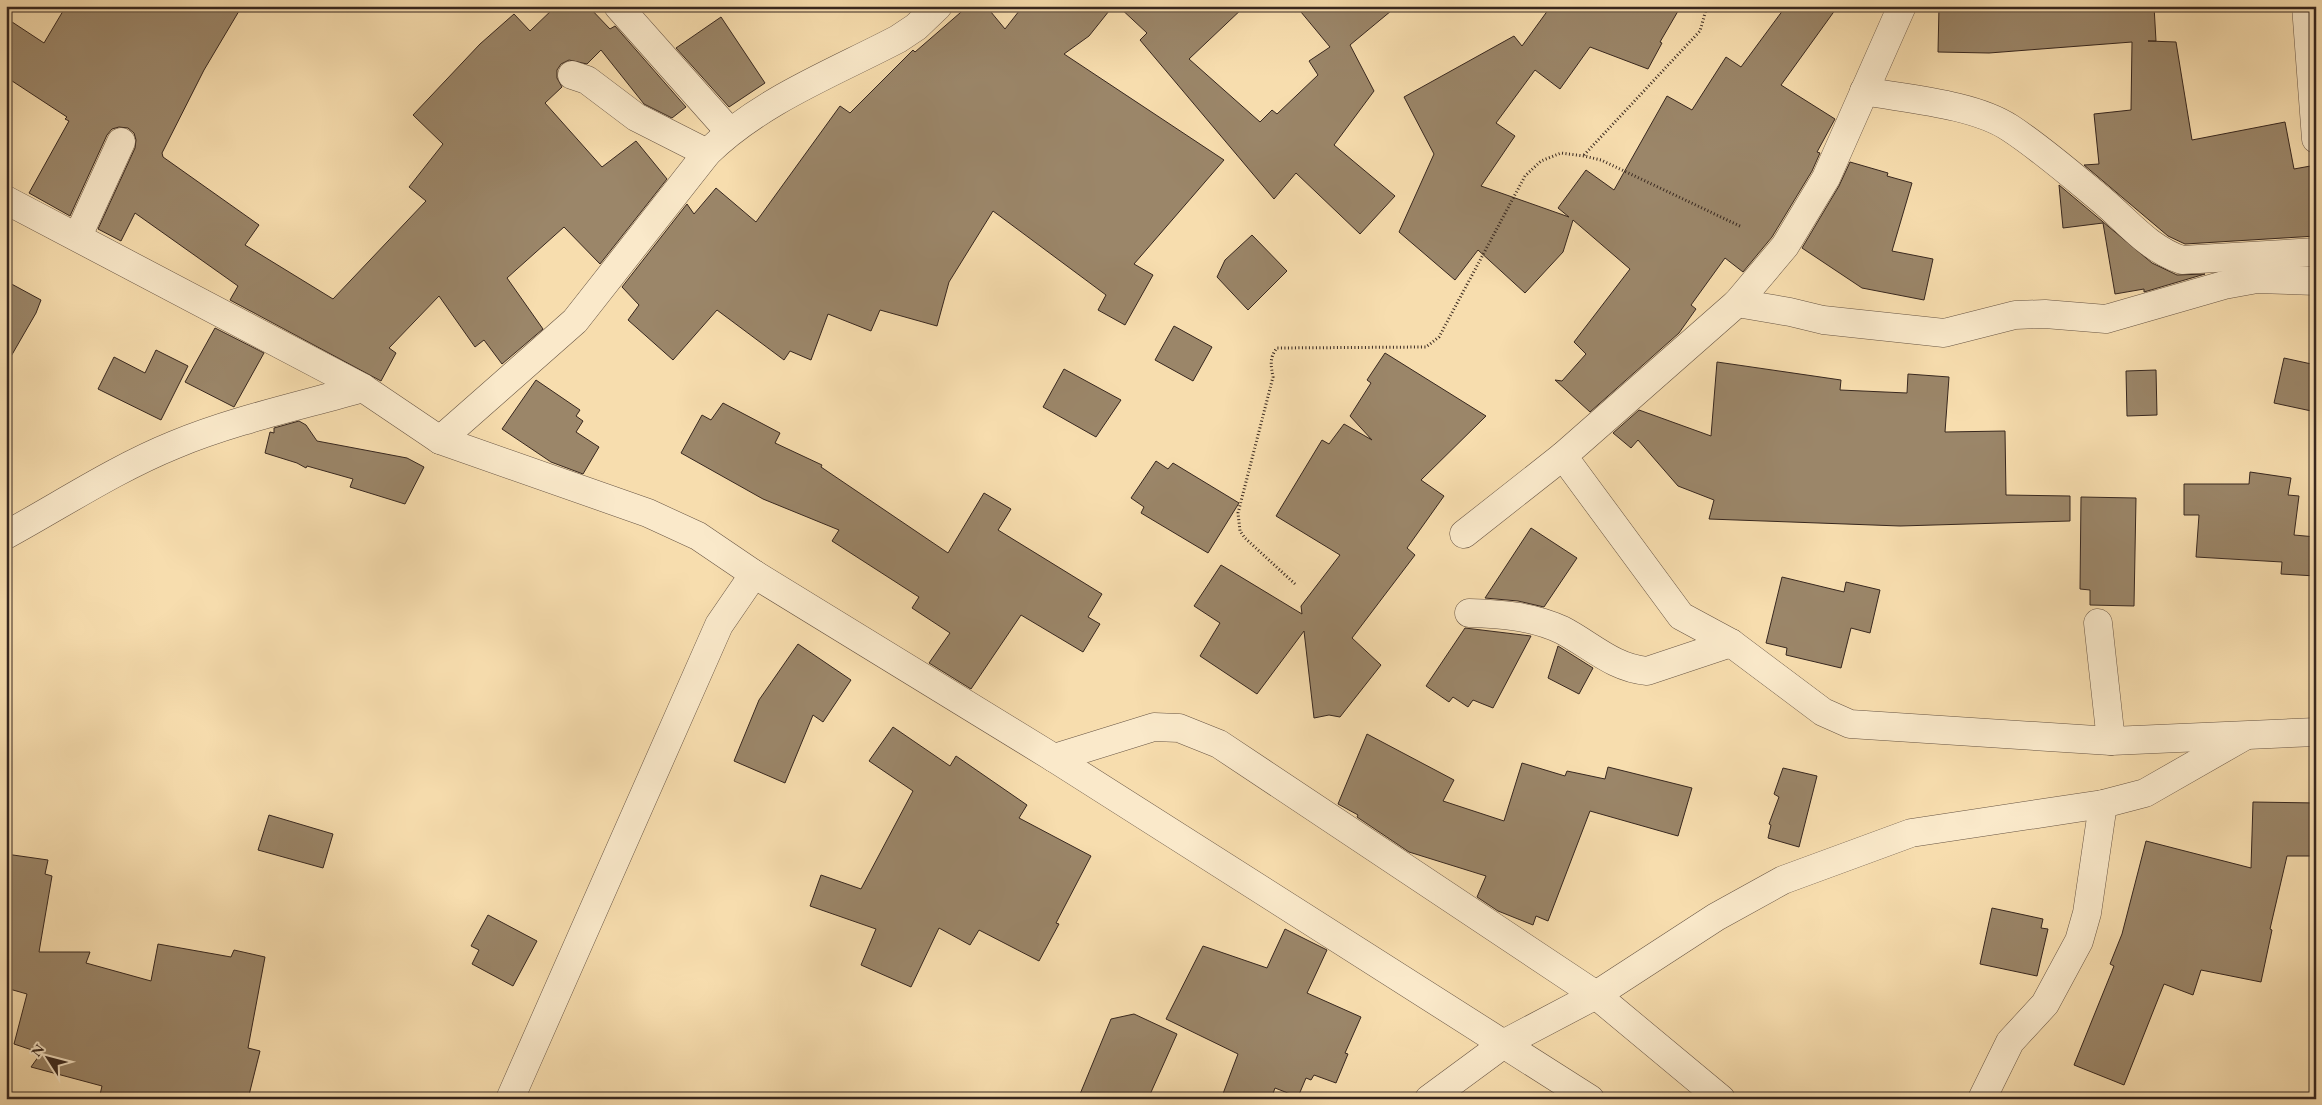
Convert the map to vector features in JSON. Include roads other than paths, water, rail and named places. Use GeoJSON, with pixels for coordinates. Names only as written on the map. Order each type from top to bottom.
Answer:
{"type":"FeatureCollection","features":[{"type":"Feature","properties":{"kind":"street"},"geometry":{"type":"LineString","coordinates":[[618,6],[730,131]]}},
{"type":"Feature","properties":{"kind":"street"},"geometry":{"type":"LineString","coordinates":[[440,440],[574,321],[707,154],[730,131],[759,111],[898,39],[916,27],[938,6]]}},
{"type":"Feature","properties":{"kind":"street"},"geometry":{"type":"LineString","coordinates":[[1464,534],[1564,456],[1737,303],[1785,246],[1826,178],[1902,6]]}},
{"type":"Feature","properties":{"kind":"street"},"geometry":{"type":"LineString","coordinates":[[2306,6],[2316,139]]}},
{"type":"Feature","properties":{"kind":"street"},"geometry":{"type":"LineString","coordinates":[[572,75],[587,80],[636,117],[707,154]]}},
{"type":"Feature","properties":{"kind":"street"},"geometry":{"type":"LineString","coordinates":[[1864,91],[1975,112],[2010,128],[2103,202],[2153,247],[2182,260],[2316,252]]}},
{"type":"Feature","properties":{"kind":"street"},"geometry":{"type":"LineString","coordinates":[[78,236],[121,142]]}},
{"type":"Feature","properties":{"kind":"street"},"geometry":{"type":"LineString","coordinates":[[6,200],[78,236],[363,388],[440,440],[673,523],[698,536],[754,574],[1054,758],[1505,1043],[1590,1099]]}},
{"type":"Feature","properties":{"kind":"street"},"geometry":{"type":"LineString","coordinates":[[1737,303],[1823,320],[1944,333],[2015,315],[2045,314],[2106,319],[2224,284],[2257,279],[2316,281]]}},
{"type":"Feature","properties":{"kind":"street"},"geometry":{"type":"LineString","coordinates":[[6,535],[119,472],[174,445],[363,388]]}},
{"type":"Feature","properties":{"kind":"street"},"geometry":{"type":"LineString","coordinates":[[1564,456],[1673,608],[1690,622],[1731,643],[1823,712],[1850,724],[2112,741],[2316,732]]}},
{"type":"Feature","properties":{"kind":"street"},"geometry":{"type":"LineString","coordinates":[[510,1099],[720,625],[754,574]]}},
{"type":"Feature","properties":{"kind":"street"},"geometry":{"type":"LineString","coordinates":[[1469,613],[1505,613],[1544,623],[1563,631],[1622,667],[1634,670],[1647,671],[1731,643]]}},
{"type":"Feature","properties":{"kind":"street"},"geometry":{"type":"LineString","coordinates":[[2098,623],[2112,741]]}},
{"type":"Feature","properties":{"kind":"street"},"geometry":{"type":"LineString","coordinates":[[1054,758],[1154,727],[1179,728],[1219,744],[1596,995],[1721,1099]]}},
{"type":"Feature","properties":{"kind":"street"},"geometry":{"type":"LineString","coordinates":[[1430,1099],[1505,1043],[1596,995],[1716,917],[1783,880],[1911,834],[2103,804],[2145,793],[2249,734]]}},
{"type":"Feature","properties":{"kind":"street"},"geometry":{"type":"LineString","coordinates":[[1982,1099],[2010,1042],[2045,1004],[2079,941],[2087,913],[2103,804]]}}]}
